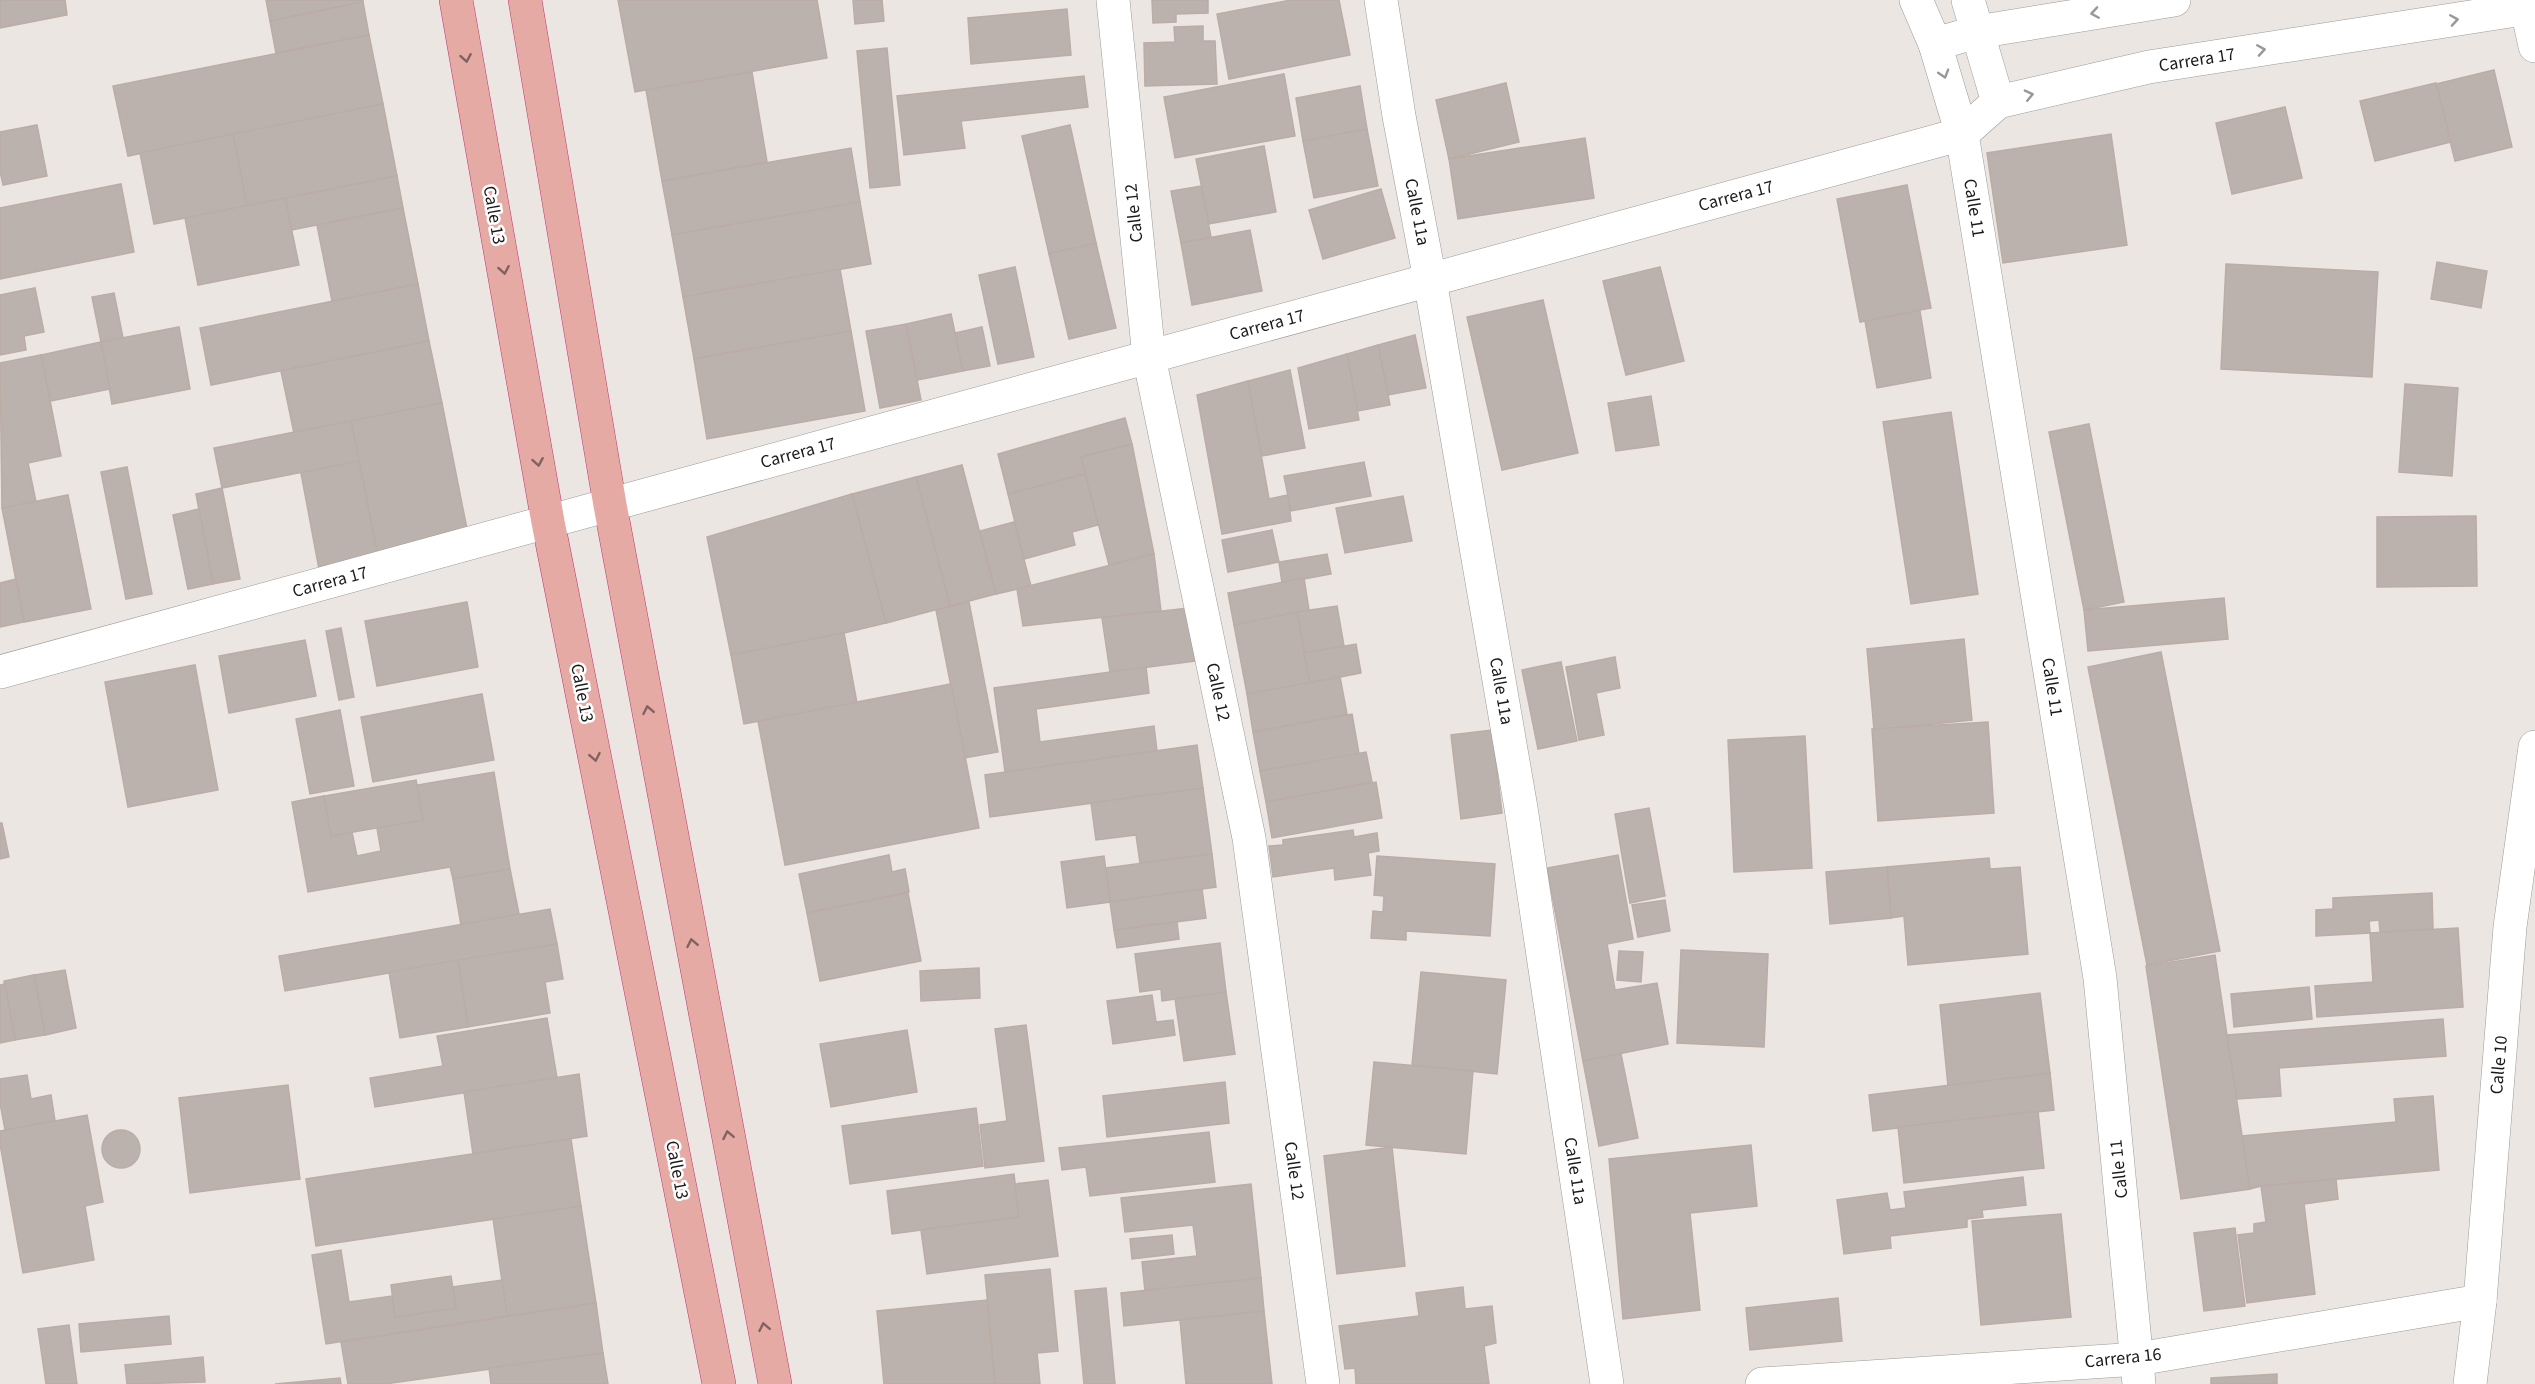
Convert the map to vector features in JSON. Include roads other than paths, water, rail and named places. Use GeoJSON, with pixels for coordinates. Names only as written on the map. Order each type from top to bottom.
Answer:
{"type":"FeatureCollection","features":[{"type":"Feature","properties":{"kind":"highway","name":"Calle 13"},"geometry":{"type":"LineString","coordinates":[[456,0],[548,522],[719,1384]]}},
{"type":"Feature","properties":{"kind":"highway"},"geometry":{"type":"LineString","coordinates":[[525,0],[610,505],[775,1384]]}},
{"type":"Feature","properties":{"kind":"street","name":"Calle 12"},"geometry":{"type":"LineString","coordinates":[[1113,0],[1149,357],[1249,838],[1323,1384]]}},
{"type":"Feature","properties":{"kind":"street","name":"Calle 11a"},"geometry":{"type":"LineString","coordinates":[[1381,0],[1399,116],[1430,280],[1521,808],[1607,1384]]}},
{"type":"Feature","properties":{"kind":"street","name":"Calle 11"},"geometry":{"type":"LineString","coordinates":[[1916,0],[1935,44],[1962,134],[2100,978],[2138,1372]]}},
{"type":"Feature","properties":{"kind":"street"},"geometry":{"type":"LineString","coordinates":[[1968,0],[1998,102]]}},
{"type":"Feature","properties":{"kind":"street"},"geometry":{"type":"LineString","coordinates":[[1935,44],[1977,32],[2174,0]]}},
{"type":"Feature","properties":{"kind":"street","name":"Carrera 17"},"geometry":{"type":"LineString","coordinates":[[0,672],[1962,134],[1998,102],[2149,67],[2529,5]]}},
{"type":"Feature","properties":{"kind":"street"},"geometry":{"type":"LineString","coordinates":[[2529,5],[2535,46]]}},
{"type":"Feature","properties":{"kind":"street","name":"Calle 10"},"geometry":{"type":"LineString","coordinates":[[2470,1384],[2480,1301],[2510,927],[2535,747]]}},
{"type":"Feature","properties":{"kind":"street","name":"Carrera 16"},"geometry":{"type":"LineString","coordinates":[[1762,1384],[2138,1372],[2480,1301]]}}]}
